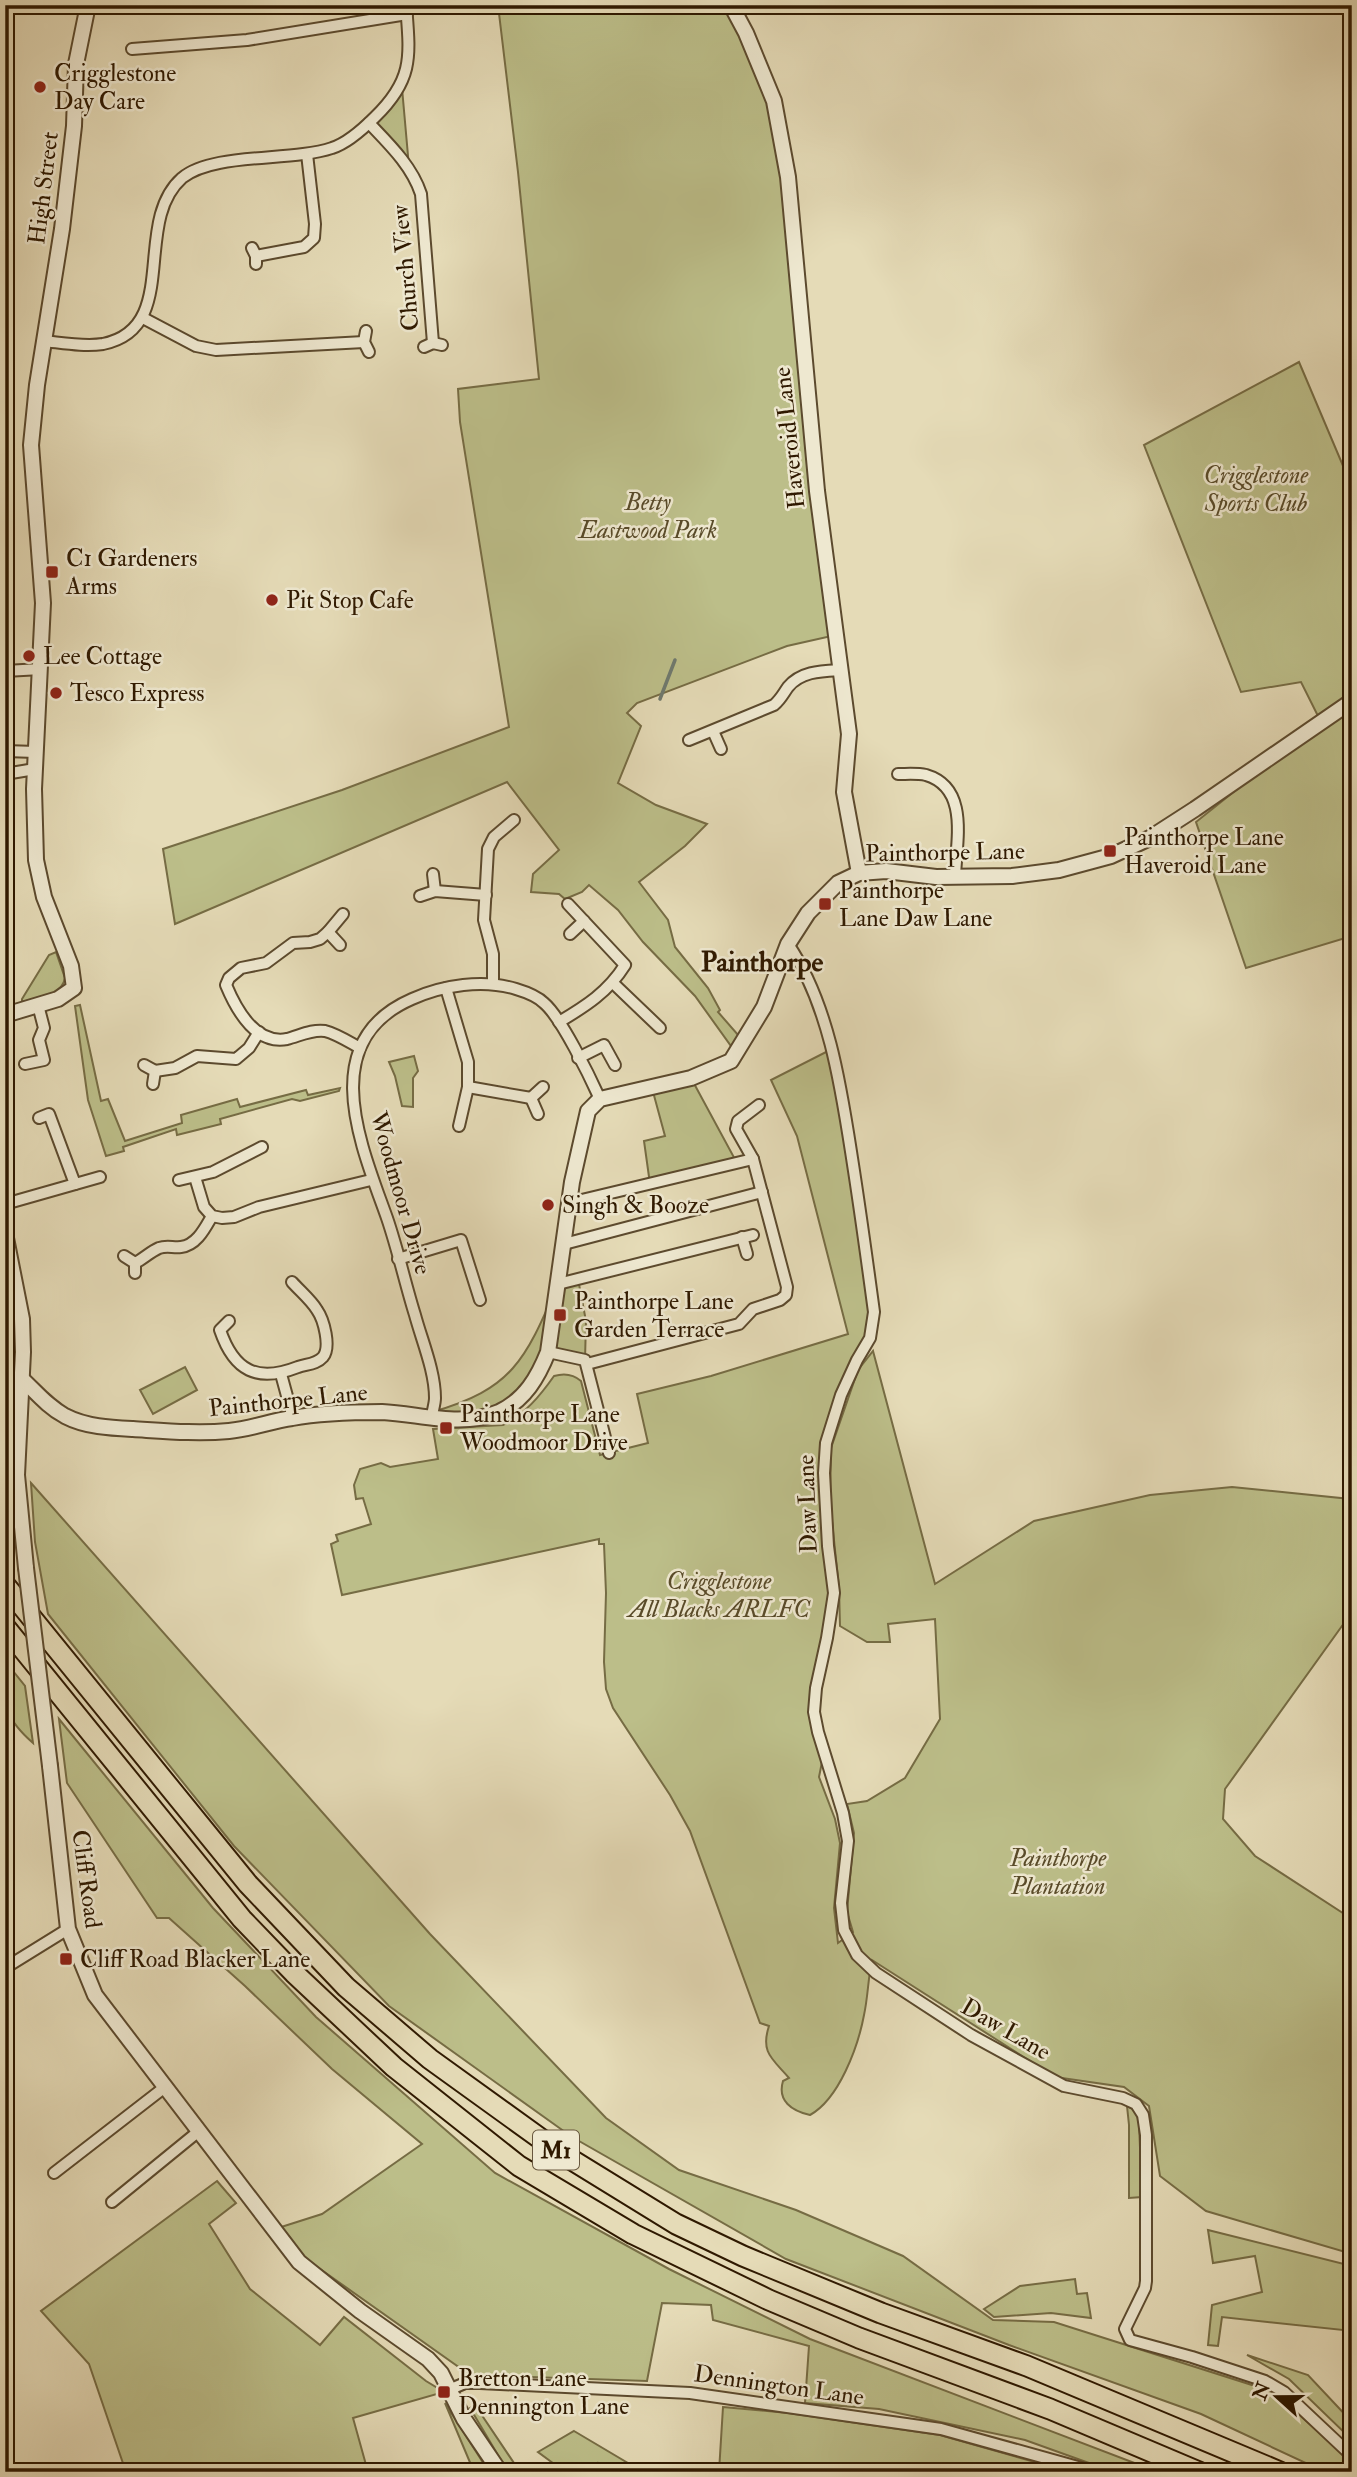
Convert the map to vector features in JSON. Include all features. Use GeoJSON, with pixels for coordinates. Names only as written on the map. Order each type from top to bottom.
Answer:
{"type":"FeatureCollection","features":[{"type":"Feature","properties":{"kind":"highway","name":"M1"},"geometry":{"type":"LineString","coordinates":[[5,1585],[248,1884],[346,1987],[430,2059],[559,2152],[676,2224],[743,2256],[881,2313],[1027,2366],[1280,2472]]}},
{"type":"Feature","properties":{"kind":"highway","name":"M1"},"geometry":{"type":"LineString","coordinates":[[5,1627],[242,1919],[294,1973],[394,2067],[519,2166],[633,2234],[769,2300],[859,2338],[1049,2409],[1199,2472]]}},
{"type":"Feature","properties":{"kind":"street","name":"High Street"},"geometry":{"type":"LineString","coordinates":[[5,1016],[67,994],[74,988],[74,977],[44,897],[36,860],[35,769],[43,603],[31,445],[62,229],[72,141],[76,64],[88,5]]}},
{"type":"Feature","properties":{"kind":"street","name":"Haveroid Lane"},"geometry":{"type":"LineString","coordinates":[[731,5],[746,33],[774,101],[788,177],[817,491],[849,734],[844,792],[859,873]]}},
{"type":"Feature","properties":{"kind":"street"},"geometry":{"type":"LineString","coordinates":[[44,341],[101,344],[132,332],[143,318],[148,303],[161,211],[165,200],[189,173],[212,165],[307,154],[335,148],[369,123],[395,96],[403,82],[408,56],[406,10],[247,40],[144,43],[132,49]]}},
{"type":"Feature","properties":{"kind":"street","name":"Church View"},"geometry":{"type":"LineString","coordinates":[[369,123],[407,166],[421,194],[433,345]]}},
{"type":"Feature","properties":{"kind":"street"},"geometry":{"type":"LineString","coordinates":[[255,256],[304,247],[314,238],[315,224],[307,154]]}},
{"type":"Feature","properties":{"kind":"street"},"geometry":{"type":"LineString","coordinates":[[143,318],[196,346],[216,350],[366,342]]}},
{"type":"Feature","properties":{"kind":"street"},"geometry":{"type":"LineString","coordinates":[[5,671],[41,669]]}},
{"type":"Feature","properties":{"kind":"street"},"geometry":{"type":"LineString","coordinates":[[689,740],[774,705],[783,697],[788,687],[805,675],[841,670]]}},
{"type":"Feature","properties":{"kind":"street","name":"Painthorpe Lane"},"geometry":{"type":"LineString","coordinates":[[21,1378],[45,1404],[69,1418],[89,1425],[188,1433],[238,1430],[293,1418],[383,1412],[432,1419],[483,1417],[510,1406],[532,1385],[548,1352],[576,1161],[589,1111],[600,1099],[691,1078],[731,1060],[764,1007],[788,944],[808,913],[838,883],[859,873],[886,871],[955,877],[1012,876],[1059,870],[1111,856],[1150,838],[1352,701]]}},
{"type":"Feature","properties":{"kind":"street"},"geometry":{"type":"LineString","coordinates":[[713,731],[721,749]]}},
{"type":"Feature","properties":{"kind":"street"},"geometry":{"type":"LineString","coordinates":[[5,751],[36,752]]}},
{"type":"Feature","properties":{"kind":"street"},"geometry":{"type":"LineString","coordinates":[[5,774],[35,769]]}},
{"type":"Feature","properties":{"kind":"street"},"geometry":{"type":"LineString","coordinates":[[898,774],[924,774],[942,782],[956,801],[955,877]]}},
{"type":"Feature","properties":{"kind":"street"},"geometry":{"type":"LineString","coordinates":[[493,984],[493,954],[484,920],[488,849],[494,830],[514,820]]}},
{"type":"Feature","properties":{"kind":"street"},"geometry":{"type":"LineString","coordinates":[[433,874],[435,891]]}},
{"type":"Feature","properties":{"kind":"street"},"geometry":{"type":"LineString","coordinates":[[420,896],[435,891],[486,895]]}},
{"type":"Feature","properties":{"kind":"street"},"geometry":{"type":"LineString","coordinates":[[559,1022],[591,1003],[613,983],[625,965],[568,904]]}},
{"type":"Feature","properties":{"kind":"street"},"geometry":{"type":"LineString","coordinates":[[343,914],[328,932],[310,942],[293,943],[266,963],[241,968],[229,978],[226,985],[247,1024],[258,1032],[271,1038],[284,1039],[324,1031],[360,1048]]}},
{"type":"Feature","properties":{"kind":"street"},"geometry":{"type":"LineString","coordinates":[[570,934],[584,921]]}},
{"type":"Feature","properties":{"kind":"street"},"geometry":{"type":"LineString","coordinates":[[328,932],[340,945]]}},
{"type":"Feature","properties":{"kind":"street","name":"Daw Lane"},"geometry":{"type":"LineString","coordinates":[[788,944],[803,967],[832,1049],[846,1120],[874,1312],[870,1338],[841,1395],[829,1431],[824,1473],[834,1593],[814,1712],[843,1813],[848,1842],[841,1903],[844,1930],[857,1955],[882,1977],[971,2035],[1064,2086],[1124,2098],[1136,2104],[1143,2115],[1148,2187],[1146,2281],[1125,2329],[1126,2335],[1130,2340],[1265,2381],[1284,2392],[1352,2456]]}},
{"type":"Feature","properties":{"kind":"street"},"geometry":{"type":"LineString","coordinates":[[613,983],[646,1023],[660,1028]]}},
{"type":"Feature","properties":{"kind":"street","name":"Woodmoor Drive"},"geometry":{"type":"LineString","coordinates":[[432,1419],[436,1399],[430,1368],[388,1220],[371,1180],[358,1127],[352,1084],[360,1048],[383,1017],[399,1004],[446,988],[493,984],[508,986],[545,1003],[559,1022],[600,1099]]}},
{"type":"Feature","properties":{"kind":"street"},"geometry":{"type":"LineString","coordinates":[[446,988],[468,1062],[468,1087],[459,1126]]}},
{"type":"Feature","properties":{"kind":"street"},"geometry":{"type":"LineString","coordinates":[[38,1005],[44,1028],[39,1040],[44,1060]]}},
{"type":"Feature","properties":{"kind":"street"},"geometry":{"type":"LineString","coordinates":[[144,1065],[155,1071],[176,1068],[197,1056],[236,1059],[249,1048],[258,1032]]}},
{"type":"Feature","properties":{"kind":"street"},"geometry":{"type":"LineString","coordinates":[[578,1058],[604,1045],[615,1065]]}},
{"type":"Feature","properties":{"kind":"street"},"geometry":{"type":"LineString","coordinates":[[25,1064],[44,1060],[55,1066]]}},
{"type":"Feature","properties":{"kind":"street"},"geometry":{"type":"LineString","coordinates":[[153,1084],[155,1071]]}},
{"type":"Feature","properties":{"kind":"street"},"geometry":{"type":"LineString","coordinates":[[468,1087],[531,1098]]}},
{"type":"Feature","properties":{"kind":"street"},"geometry":{"type":"LineString","coordinates":[[531,1098],[543,1087]]}},
{"type":"Feature","properties":{"kind":"street"},"geometry":{"type":"LineString","coordinates":[[531,1098],[538,1114]]}},
{"type":"Feature","properties":{"kind":"street"},"geometry":{"type":"LineString","coordinates":[[587,1364],[702,1336],[739,1324],[752,1309],[780,1300],[786,1295],[787,1287],[753,1159],[736,1129],[738,1121],[759,1105]]}},
{"type":"Feature","properties":{"kind":"street"},"geometry":{"type":"LineString","coordinates":[[38,1118],[49,1114],[75,1184]]}},
{"type":"Feature","properties":{"kind":"street"},"geometry":{"type":"LineString","coordinates":[[179,1180],[213,1172],[261,1147]]}},
{"type":"Feature","properties":{"kind":"street"},"geometry":{"type":"LineString","coordinates":[[569,1203],[753,1159]]}},
{"type":"Feature","properties":{"kind":"street"},"geometry":{"type":"LineString","coordinates":[[5,1204],[100,1177]]}},
{"type":"Feature","properties":{"kind":"street"},"geometry":{"type":"LineString","coordinates":[[195,1177],[204,1207],[212,1216],[222,1218],[371,1180]]}},
{"type":"Feature","properties":{"kind":"street"},"geometry":{"type":"LineString","coordinates":[[564,1244],[762,1192]]}},
{"type":"Feature","properties":{"kind":"street"},"geometry":{"type":"LineString","coordinates":[[124,1256],[135,1268],[158,1248],[180,1248],[188,1245],[200,1235],[212,1216]]}},
{"type":"Feature","properties":{"kind":"street","name":"Cliff Road"},"geometry":{"type":"LineString","coordinates":[[5,1233],[22,1319],[17,1475],[68,1929],[95,1995],[299,2262],[360,2311],[428,2359],[441,2372],[464,2419],[500,2472]]}},
{"type":"Feature","properties":{"kind":"street"},"geometry":{"type":"LineString","coordinates":[[558,1284],[747,1236],[747,1254]]}},
{"type":"Feature","properties":{"kind":"street"},"geometry":{"type":"LineString","coordinates":[[398,1259],[461,1240],[480,1300]]}},
{"type":"Feature","properties":{"kind":"street"},"geometry":{"type":"LineString","coordinates":[[229,1321],[220,1329],[229,1352],[236,1362],[258,1373],[281,1374],[315,1362],[323,1356],[327,1347],[318,1311],[292,1282]]}},
{"type":"Feature","properties":{"kind":"street"},"geometry":{"type":"LineString","coordinates":[[305,1297],[315,1288]]}},
{"type":"Feature","properties":{"kind":"street"},"geometry":{"type":"LineString","coordinates":[[548,1352],[585,1360],[609,1453]]}},
{"type":"Feature","properties":{"kind":"street"},"geometry":{"type":"LineString","coordinates":[[281,1374],[293,1418]]}},
{"type":"Feature","properties":{"kind":"street"},"geometry":{"type":"LineString","coordinates":[[5,1968],[68,1929]]}},
{"type":"Feature","properties":{"kind":"street"},"geometry":{"type":"LineString","coordinates":[[54,2173],[165,2087]]}},
{"type":"Feature","properties":{"kind":"street"},"geometry":{"type":"LineString","coordinates":[[112,2202],[199,2131]]}},
{"type":"Feature","properties":{"kind":"street","name":"Dennington Lane"},"geometry":{"type":"LineString","coordinates":[[451,2389],[466,2383],[480,2383],[690,2393],[941,2430],[1096,2472]]}},
{"type":"Feature","properties":{"kind":"green space","name":"Betty Eastwood Park"},"geometry":{"type":"Polygon","coordinates":[[[498,5],[731,5],[774,101],[836,635],[787,646],[637,703],[627,713],[641,726],[618,783],[656,805],[707,824],[685,846],[639,882],[668,920],[675,947],[708,988],[720,1010],[718,1012],[739,1036],[731,1046],[695,996],[643,942],[618,910],[589,885],[582,892],[565,899],[559,894],[531,892],[533,874],[559,850],[507,782],[175,924],[163,849],[342,790],[509,727],[460,422],[458,389],[539,379],[498,5]]]}},
{"type":"Feature","properties":{"kind":"green space"},"geometry":{"type":"Polygon","coordinates":[[[402,88],[409,167],[372,123],[402,88]]]}},
{"type":"Feature","properties":{"kind":"green space","name":"Crigglestone Sports Club"},"geometry":{"type":"Polygon","coordinates":[[[1299,362],[1352,487],[1352,936],[1246,968],[1196,822],[1321,722],[1301,682],[1241,692],[1144,445],[1299,362]]]}},
{"type":"Feature","properties":{"kind":"green space"},"geometry":{"type":"Polygon","coordinates":[[[56,952],[65,978],[63,984],[48,995],[22,1002],[49,955],[56,952]]]}},
{"type":"Feature","properties":{"kind":"green space"},"geometry":{"type":"Polygon","coordinates":[[[80,1005],[101,1101],[108,1099],[125,1141],[182,1123],[181,1115],[237,1099],[240,1107],[306,1090],[308,1095],[340,1088],[339,1091],[300,1101],[292,1099],[220,1119],[221,1124],[177,1135],[176,1129],[123,1147],[124,1151],[106,1156],[88,1100],[75,1006],[80,1005]]]}},
{"type":"Feature","properties":{"kind":"green space","name":"Painthorpe Plantation"},"geometry":{"type":"Polygon","coordinates":[[[828,1051],[846,1120],[873,1328],[826,1443],[832,1577],[816,1688],[824,1752],[819,1777],[835,1819],[840,1843],[834,1908],[838,1943],[853,1932],[847,1912],[854,1833],[847,1804],[867,1801],[905,1778],[940,1719],[935,1619],[888,1624],[890,1642],[867,1642],[840,1626],[830,1502],[831,1448],[858,1370],[873,1351],[935,1584],[1034,1521],[1150,1495],[1232,1487],[1350,1499],[1352,1612],[1225,1789],[1223,1819],[1255,1856],[1352,1919],[1352,2254],[1206,2211],[1160,2176],[1149,2106],[1124,2087],[1055,2077],[872,1960],[861,2028],[846,2071],[830,2097],[810,2115],[792,2108],[782,2094],[783,2081],[789,2078],[767,2049],[769,2026],[760,2023],[690,1831],[670,1795],[613,1708],[606,1689],[604,1544],[599,1544],[599,1539],[342,1595],[331,1544],[338,1541],[336,1535],[371,1524],[363,1498],[356,1499],[354,1485],[360,1469],[381,1463],[390,1467],[438,1459],[433,1429],[503,1425],[532,1404],[554,1376],[568,1375],[581,1381],[600,1455],[648,1443],[637,1394],[711,1376],[848,1334],[797,1136],[771,1080],[828,1051]]]}},
{"type":"Feature","properties":{"kind":"green space"},"geometry":{"type":"Polygon","coordinates":[[[414,1056],[418,1071],[413,1078],[413,1107],[402,1106],[389,1062],[414,1056]]]}},
{"type":"Feature","properties":{"kind":"green space"},"geometry":{"type":"Polygon","coordinates":[[[691,1078],[737,1163],[650,1184],[644,1141],[665,1136],[652,1088],[691,1078]]]}},
{"type":"Feature","properties":{"kind":"green space"},"geometry":{"type":"Polygon","coordinates":[[[578,1279],[586,1321],[585,1360],[548,1352],[527,1392],[483,1417],[432,1412],[482,1393],[499,1381],[526,1351],[558,1284],[578,1279]]]}},
{"type":"Feature","properties":{"kind":"green space"},"geometry":{"type":"Polygon","coordinates":[[[185,1367],[197,1390],[153,1414],[140,1390],[185,1367]]]}},
{"type":"Feature","properties":{"kind":"green space"},"geometry":{"type":"Polygon","coordinates":[[[31,1483],[430,1934],[606,2118],[679,2170],[796,2210],[903,2256],[993,2320],[1054,2322],[1274,2392],[1352,2462],[1352,2472],[1325,2472],[1201,2414],[1009,2345],[786,2259],[572,2137],[389,2006],[234,1846],[48,1614],[35,1542],[31,1483]]]}},
{"type":"Feature","properties":{"kind":"green space"},"geometry":{"type":"Polygon","coordinates":[[[5,1661],[25,1686],[33,1743],[22,1733],[10,1715],[5,1697],[5,1661]]]}},
{"type":"Feature","properties":{"kind":"green space"},"geometry":{"type":"Polygon","coordinates":[[[59,1719],[213,1908],[316,2017],[495,2173],[669,2269],[810,2339],[1158,2472],[1114,2472],[1025,2440],[879,2409],[805,2403],[809,2346],[713,2320],[711,2305],[662,2303],[647,2381],[470,2375],[306,2259],[278,2228],[322,2214],[422,2144],[332,2069],[169,1918],[157,1918],[67,1783],[59,1719]]]}},
{"type":"Feature","properties":{"kind":"green space"},"geometry":{"type":"Polygon","coordinates":[[[1127,2106],[1136,2111],[1139,2123],[1142,2197],[1129,2198],[1127,2106]]]}},
{"type":"Feature","properties":{"kind":"green space"},"geometry":{"type":"Polygon","coordinates":[[[217,2181],[236,2203],[209,2224],[250,2289],[320,2345],[344,2317],[444,2392],[353,2418],[368,2472],[126,2472],[89,2364],[41,2311],[217,2181]]]}},
{"type":"Feature","properties":{"kind":"green space"},"geometry":{"type":"Polygon","coordinates":[[[1208,2230],[1352,2266],[1352,2331],[1222,2317],[1218,2346],[1208,2345],[1212,2305],[1262,2292],[1255,2256],[1213,2263],[1208,2230]]]}},
{"type":"Feature","properties":{"kind":"green space"},"geometry":{"type":"Polygon","coordinates":[[[1075,2279],[1077,2294],[1087,2293],[1091,2318],[1051,2313],[994,2317],[984,2309],[1020,2286],[1075,2279]]]}},
{"type":"Feature","properties":{"kind":"green space"},"geometry":{"type":"Polygon","coordinates":[[[1247,2355],[1308,2375],[1352,2422],[1352,2440],[1289,2379],[1247,2355]]]}},
{"type":"Feature","properties":{"kind":"green space"},"geometry":{"type":"Polygon","coordinates":[[[445,2403],[489,2472],[474,2472],[445,2403]]]}},
{"type":"Feature","properties":{"kind":"green space"},"geometry":{"type":"Polygon","coordinates":[[[475,2405],[520,2472],[508,2472],[470,2408],[475,2405]]]}},
{"type":"Feature","properties":{"kind":"green space"},"geometry":{"type":"Polygon","coordinates":[[[723,2407],[788,2413],[940,2435],[1070,2472],[719,2472],[723,2407]]]}},
{"type":"Feature","properties":{"kind":"green space"},"geometry":{"type":"Polygon","coordinates":[[[574,2431],[643,2472],[610,2472],[598,2463],[592,2472],[565,2472],[538,2452],[574,2431]]]}},
{"type":"Feature","properties":{"kind":"waterway"},"geometry":{"type":"LineString","coordinates":[[660,699],[675,660]]}},
{"type":"Feature","properties":{"kind":"waterway"},"geometry":{"type":"LineString","coordinates":[[814,2472],[821,2472]]}},
{"type":"Feature","properties":{"kind":"place","name":"Crigglestone Day Care"},"geometry":{"type":"Point","coordinates":[40,87]}},
{"type":"Feature","properties":{"kind":"place","name":"C1 Gardeners Arms"},"geometry":{"type":"Point","coordinates":[52,572]}},
{"type":"Feature","properties":{"kind":"place","name":"Pit Stop Cafe"},"geometry":{"type":"Point","coordinates":[272,600]}},
{"type":"Feature","properties":{"kind":"place","name":"Lee Cottage"},"geometry":{"type":"Point","coordinates":[29,656]}},
{"type":"Feature","properties":{"kind":"place","name":"Tesco Express"},"geometry":{"type":"Point","coordinates":[56,693]}},
{"type":"Feature","properties":{"kind":"place","name":"Painthorpe Lane Haveroid Lane"},"geometry":{"type":"Point","coordinates":[1110,851]}},
{"type":"Feature","properties":{"kind":"place","name":"Painthorpe Lane Daw Lane"},"geometry":{"type":"Point","coordinates":[825,904]}},
{"type":"Feature","properties":{"kind":"place","name":"Singh & Booze"},"geometry":{"type":"Point","coordinates":[548,1205]}},
{"type":"Feature","properties":{"kind":"place","name":"Painthorpe Lane Garden Terrace"},"geometry":{"type":"Point","coordinates":[560,1315]}},
{"type":"Feature","properties":{"kind":"place","name":"Painthorpe Lane Woodmoor Drive"},"geometry":{"type":"Point","coordinates":[446,1428]}},
{"type":"Feature","properties":{"kind":"place","name":"Cliff Road Blacker Lane"},"geometry":{"type":"Point","coordinates":[66,1959]}},
{"type":"Feature","properties":{"kind":"place","name":"Bretton Lane Dennington Lane"},"geometry":{"type":"Point","coordinates":[444,2392]}},
{"type":"Feature","properties":{"kind":"district","name":"Painthorpe"},"geometry":{"type":"Point","coordinates":[762,961]}},
{"type":"Feature","properties":{"kind":"park label","name":"Crigglestone All Blacks ARLFC"},"geometry":{"type":"Point","coordinates":[719,1595]}}]}
